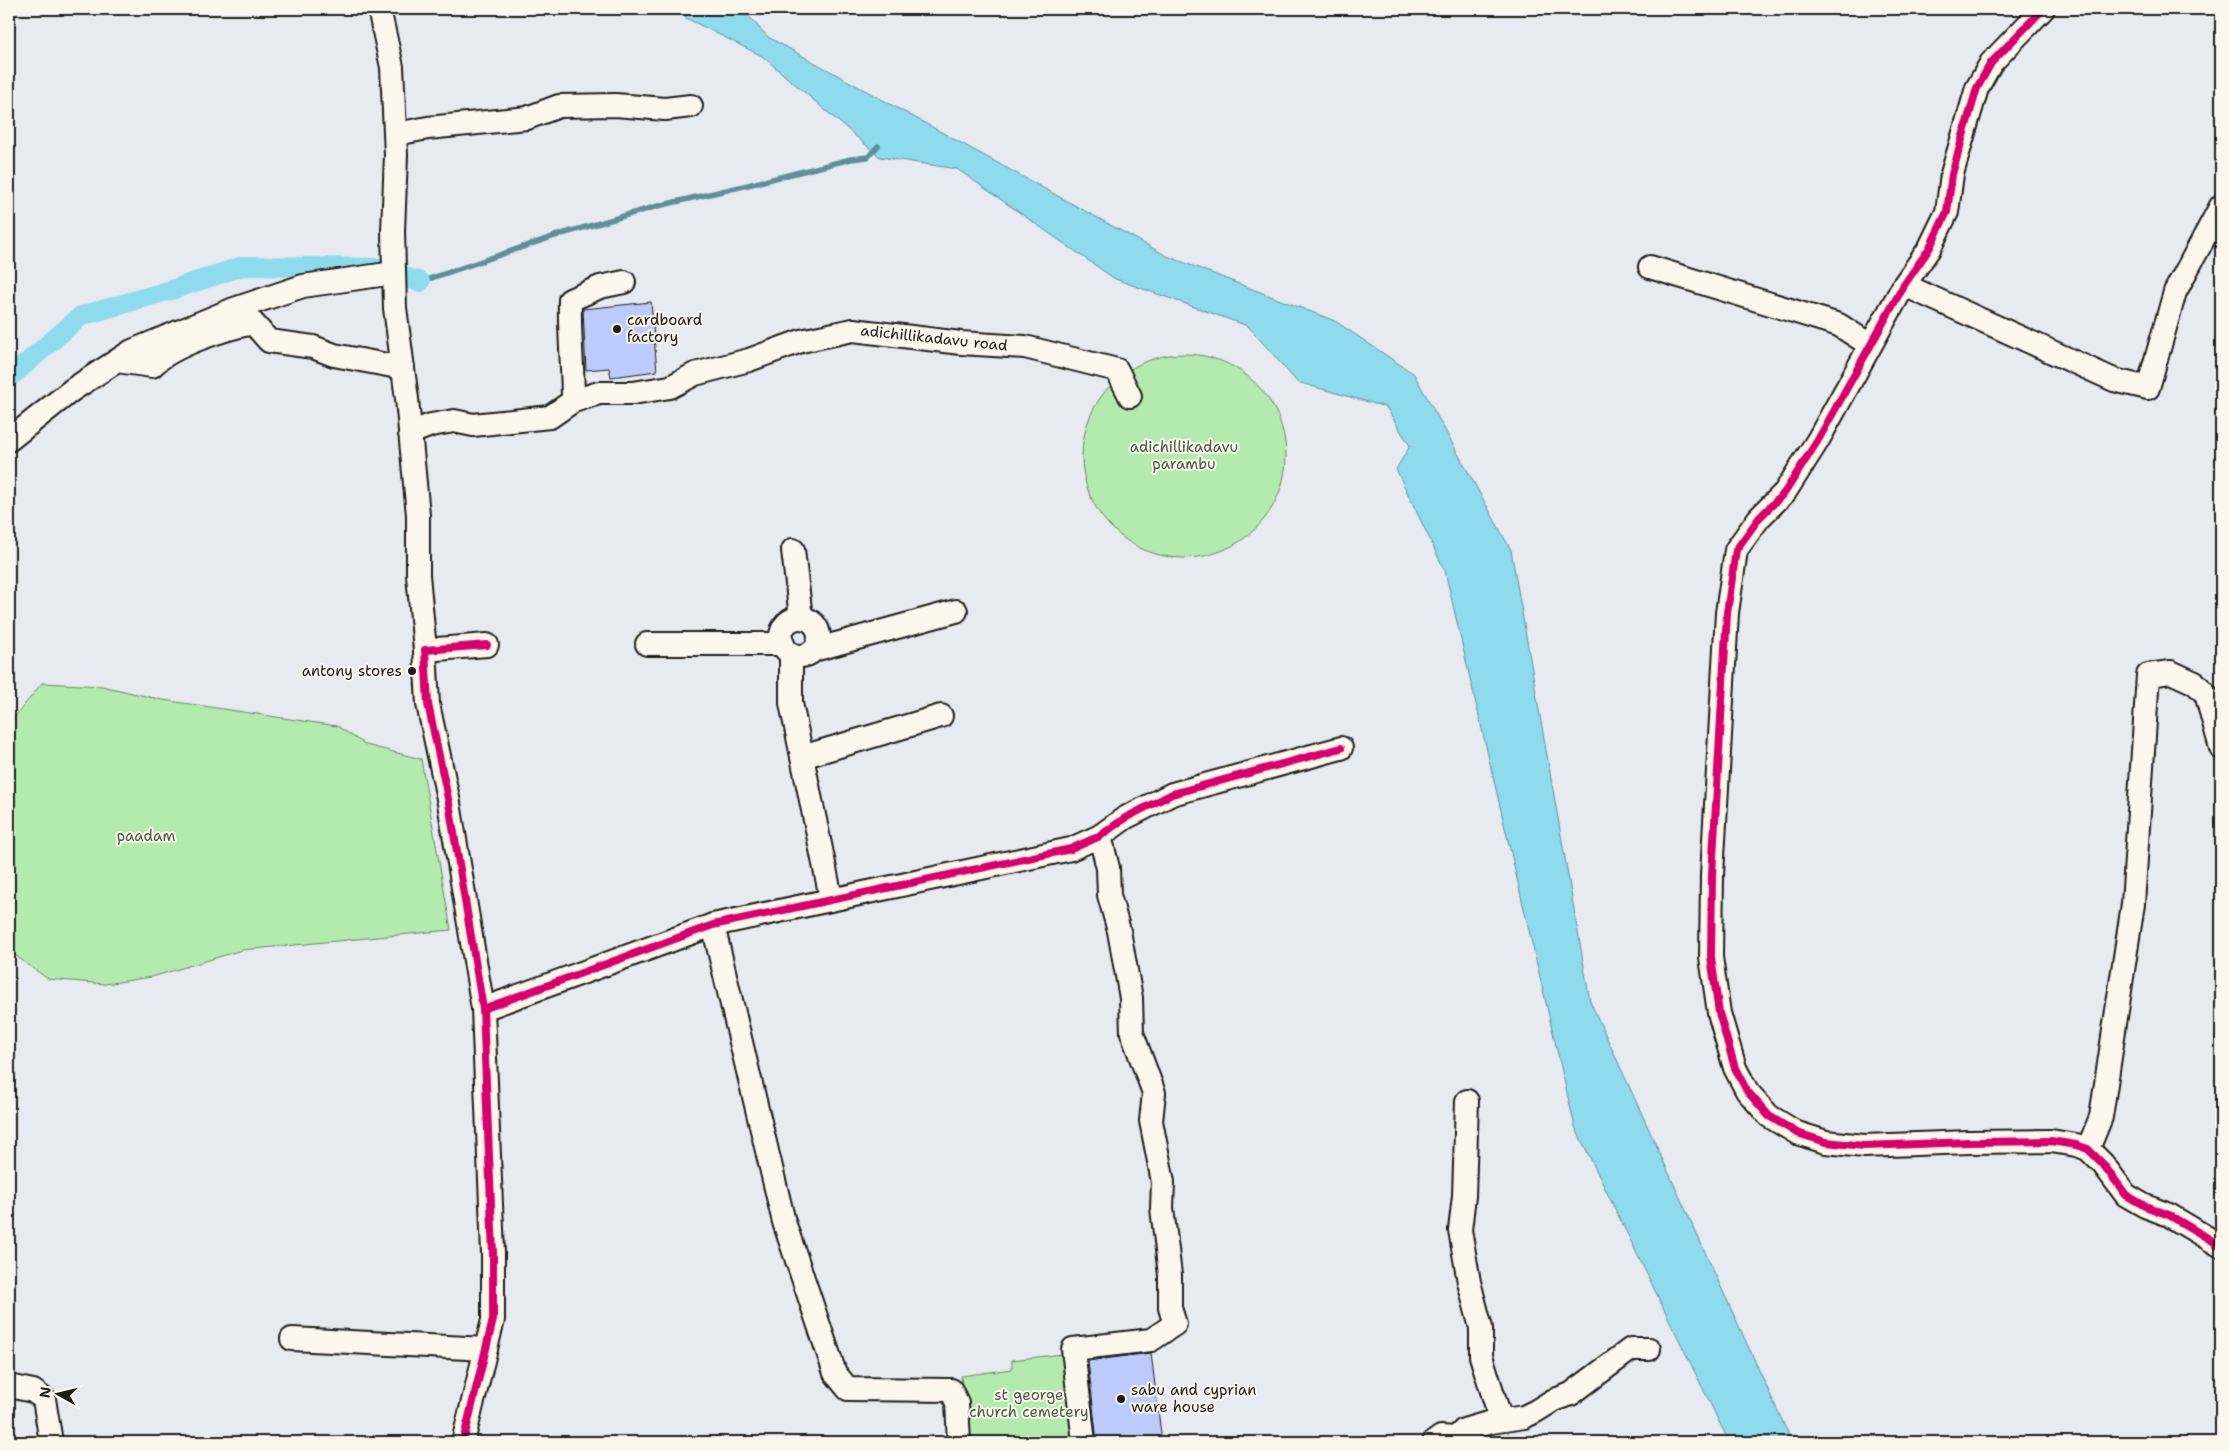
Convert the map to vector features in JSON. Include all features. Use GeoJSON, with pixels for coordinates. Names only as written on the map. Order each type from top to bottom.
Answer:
{"type":"FeatureCollection","features":[{"type":"Feature","properties":{"kind":"street"},"geometry":{"type":"LineString","coordinates":[[379,9],[392,67],[396,134],[395,308],[418,515],[418,575],[428,704],[449,803],[483,1009],[494,1254],[493,1320],[463,1442]]}},
{"type":"Feature","properties":{"kind":"street"},"geometry":{"type":"LineString","coordinates":[[2043,9],[1991,63],[1977,88],[1952,174],[1947,212],[1929,249],[1904,285],[1818,440],[1785,492],[1759,518],[1736,550],[1727,614],[1712,875],[1711,957],[1719,1014],[1735,1068],[1747,1092],[1769,1116],[1798,1133],[1826,1142],[1864,1146],[2051,1141],[2076,1144],[2088,1150],[2103,1164],[2126,1195],[2145,1206],[2169,1215],[2221,1246]]}},
{"type":"Feature","properties":{"kind":"street"},"geometry":{"type":"LineString","coordinates":[[396,134],[428,128],[527,118],[559,106],[623,105],[665,109],[691,106]]}},
{"type":"Feature","properties":{"kind":"street"},"geometry":{"type":"LineString","coordinates":[[1904,285],[2114,380],[2148,388],[2175,292],[2221,206]]}},
{"type":"Feature","properties":{"kind":"street"},"geometry":{"type":"LineString","coordinates":[[1650,267],[1839,325],[1870,345]]}},
{"type":"Feature","properties":{"kind":"street"},"geometry":{"type":"LineString","coordinates":[[9,440],[72,390],[132,350],[234,309],[303,286],[394,274]]}},
{"type":"Feature","properties":{"kind":"street"},"geometry":{"type":"LineString","coordinates":[[573,401],[573,364],[569,333],[570,300],[600,287],[624,282]]}},
{"type":"Feature","properties":{"kind":"street"},"geometry":{"type":"LineString","coordinates":[[117,361],[152,366],[161,356],[201,338],[225,329],[253,323],[269,341],[313,346],[334,355],[403,368]]}},
{"type":"Feature","properties":{"kind":"street","name":"adichillikadavu road"},"geometry":{"type":"LineString","coordinates":[[410,433],[431,424],[454,421],[473,425],[550,417],[573,401],[599,393],[632,393],[670,387],[695,374],[749,360],[801,341],[853,330],[961,343],[1025,347],[1117,370],[1130,396]]}},
{"type":"Feature","properties":{"kind":"street"},"geometry":{"type":"LineString","coordinates":[[793,550],[801,618]]}},
{"type":"Feature","properties":{"kind":"street"},"geometry":{"type":"LineString","coordinates":[[647,644],[787,649],[803,656],[814,650],[956,611]]}},
{"type":"Feature","properties":{"kind":"street"},"geometry":{"type":"LineString","coordinates":[[814,650],[819,634],[812,623],[801,618],[785,626],[781,638],[787,649],[791,703],[831,898]]}},
{"type":"Feature","properties":{"kind":"street"},"geometry":{"type":"LineString","coordinates":[[425,650],[487,645]]}},
{"type":"Feature","properties":{"kind":"street"},"geometry":{"type":"LineString","coordinates":[[2088,1150],[2101,1117],[2134,904],[2148,675],[2171,672],[2195,683],[2206,694],[2221,748]]}},
{"type":"Feature","properties":{"kind":"street"},"geometry":{"type":"LineString","coordinates":[[802,758],[941,716]]}},
{"type":"Feature","properties":{"kind":"street"},"geometry":{"type":"LineString","coordinates":[[483,1009],[713,925],[831,898],[1071,849],[1100,836],[1125,818],[1172,794],[1340,748]]}},
{"type":"Feature","properties":{"kind":"street"},"geometry":{"type":"LineString","coordinates":[[1084,1442],[1073,1349],[1151,1340],[1175,1324],[1170,1308],[1168,1249],[1162,1208],[1163,1182],[1151,1121],[1154,1093],[1132,1033],[1131,998],[1119,932],[1109,894],[1108,868],[1100,836]]}},
{"type":"Feature","properties":{"kind":"street"},"geometry":{"type":"LineString","coordinates":[[713,925],[784,1222],[835,1373],[848,1389],[951,1390],[957,1403],[959,1442]]}},
{"type":"Feature","properties":{"kind":"street"},"geometry":{"type":"LineString","coordinates":[[1467,1101],[1464,1196],[1460,1230],[1469,1282],[1480,1328],[1482,1356],[1501,1420]]}},
{"type":"Feature","properties":{"kind":"street"},"geometry":{"type":"LineString","coordinates":[[292,1339],[486,1349]]}},
{"type":"Feature","properties":{"kind":"street"},"geometry":{"type":"LineString","coordinates":[[1434,1442],[1441,1438],[1456,1438],[1464,1430],[1501,1420],[1524,1417],[1552,1401],[1571,1394],[1631,1349],[1649,1349]]}},
{"type":"Feature","properties":{"kind":"street"},"geometry":{"type":"LineString","coordinates":[[9,1386],[33,1390],[44,1399],[51,1442]]}},
{"type":"Feature","properties":{"kind":"green space","name":"adichillikadavu parambu"},"geometry":{"type":"Polygon","coordinates":[[[1174,354],[1194,354],[1223,361],[1249,377],[1263,391],[1279,417],[1286,446],[1286,466],[1279,495],[1263,521],[1249,535],[1223,551],[1214,554],[1194,558],[1174,558],[1145,551],[1119,535],[1105,521],[1089,495],[1086,486],[1082,466],[1082,446],[1089,417],[1105,391],[1119,377],[1145,361],[1154,358],[1174,354]]]}},
{"type":"Feature","properties":{"kind":"green space","name":"paadam"},"geometry":{"type":"Polygon","coordinates":[[[42,683],[102,686],[163,700],[337,726],[366,745],[421,759],[451,930],[242,950],[152,977],[105,984],[48,979],[9,951],[9,724],[42,683]]]}},
{"type":"Feature","properties":{"kind":"green space","name":"st george church cemetery"},"geometry":{"type":"Polygon","coordinates":[[[1063,1354],[1073,1440],[969,1442],[961,1376],[1012,1369],[1012,1360],[1063,1354]]]}},
{"type":"Feature","properties":{"kind":"water"},"geometry":{"type":"Polygon","coordinates":[[[682,9],[742,9],[768,37],[1167,256],[1335,321],[1414,374],[1511,550],[1590,1001],[1792,1442],[1729,1442],[1575,1127],[1445,571],[1396,469],[1410,446],[1386,407],[1297,382],[1248,326],[1115,279],[957,169],[880,157],[762,56],[686,18],[682,9]]]}},
{"type":"Feature","properties":{"kind":"building","name":"cardboard factory"},"geometry":{"type":"Polygon","coordinates":[[[651,302],[657,371],[611,377],[609,368],[586,370],[583,309],[651,302]]]}},
{"type":"Feature","properties":{"kind":"building","name":"sabu and cyprian ware house"},"geometry":{"type":"Polygon","coordinates":[[[1151,1353],[1162,1442],[1097,1442],[1088,1361],[1151,1353]]]}},
{"type":"Feature","properties":{"kind":"waterway"},"geometry":{"type":"LineString","coordinates":[[420,282],[555,236],[658,206],[851,159],[868,157],[878,146]]}},
{"type":"Feature","properties":{"kind":"waterway"},"geometry":{"type":"LineString","coordinates":[[9,378],[81,316],[171,290],[243,266],[378,268],[420,282]]}},
{"type":"Feature","properties":{"kind":"cycle path"},"geometry":{"type":"LineString","coordinates":[[2043,9],[1991,63],[1977,88],[1952,174],[1947,212],[1929,249],[1904,285],[1818,440],[1785,492],[1759,518],[1736,550],[1727,613],[1712,875],[1711,957],[1719,1013],[1735,1068],[1747,1091],[1769,1116],[1797,1133],[1826,1142],[1864,1146],[2051,1141],[2076,1145],[2088,1149],[2103,1164],[2126,1195],[2145,1206],[2169,1215],[2221,1246]]}},
{"type":"Feature","properties":{"kind":"cycle path"},"geometry":{"type":"LineString","coordinates":[[463,1442],[493,1320],[493,1253],[483,1009],[449,803],[428,704],[425,650],[487,645]]}},
{"type":"Feature","properties":{"kind":"cycle path"},"geometry":{"type":"LineString","coordinates":[[483,1009],[713,925],[1071,849],[1100,836],[1125,818],[1172,794],[1341,748]]}},
{"type":"Feature","properties":{"kind":"place","name":"cardboard factory"},"geometry":{"type":"Point","coordinates":[617,329]}},
{"type":"Feature","properties":{"kind":"place","name":"antony stores"},"geometry":{"type":"Point","coordinates":[412,671]}},
{"type":"Feature","properties":{"kind":"place","name":"sabu and cyprian ware house"},"geometry":{"type":"Point","coordinates":[1121,1399]}}]}
